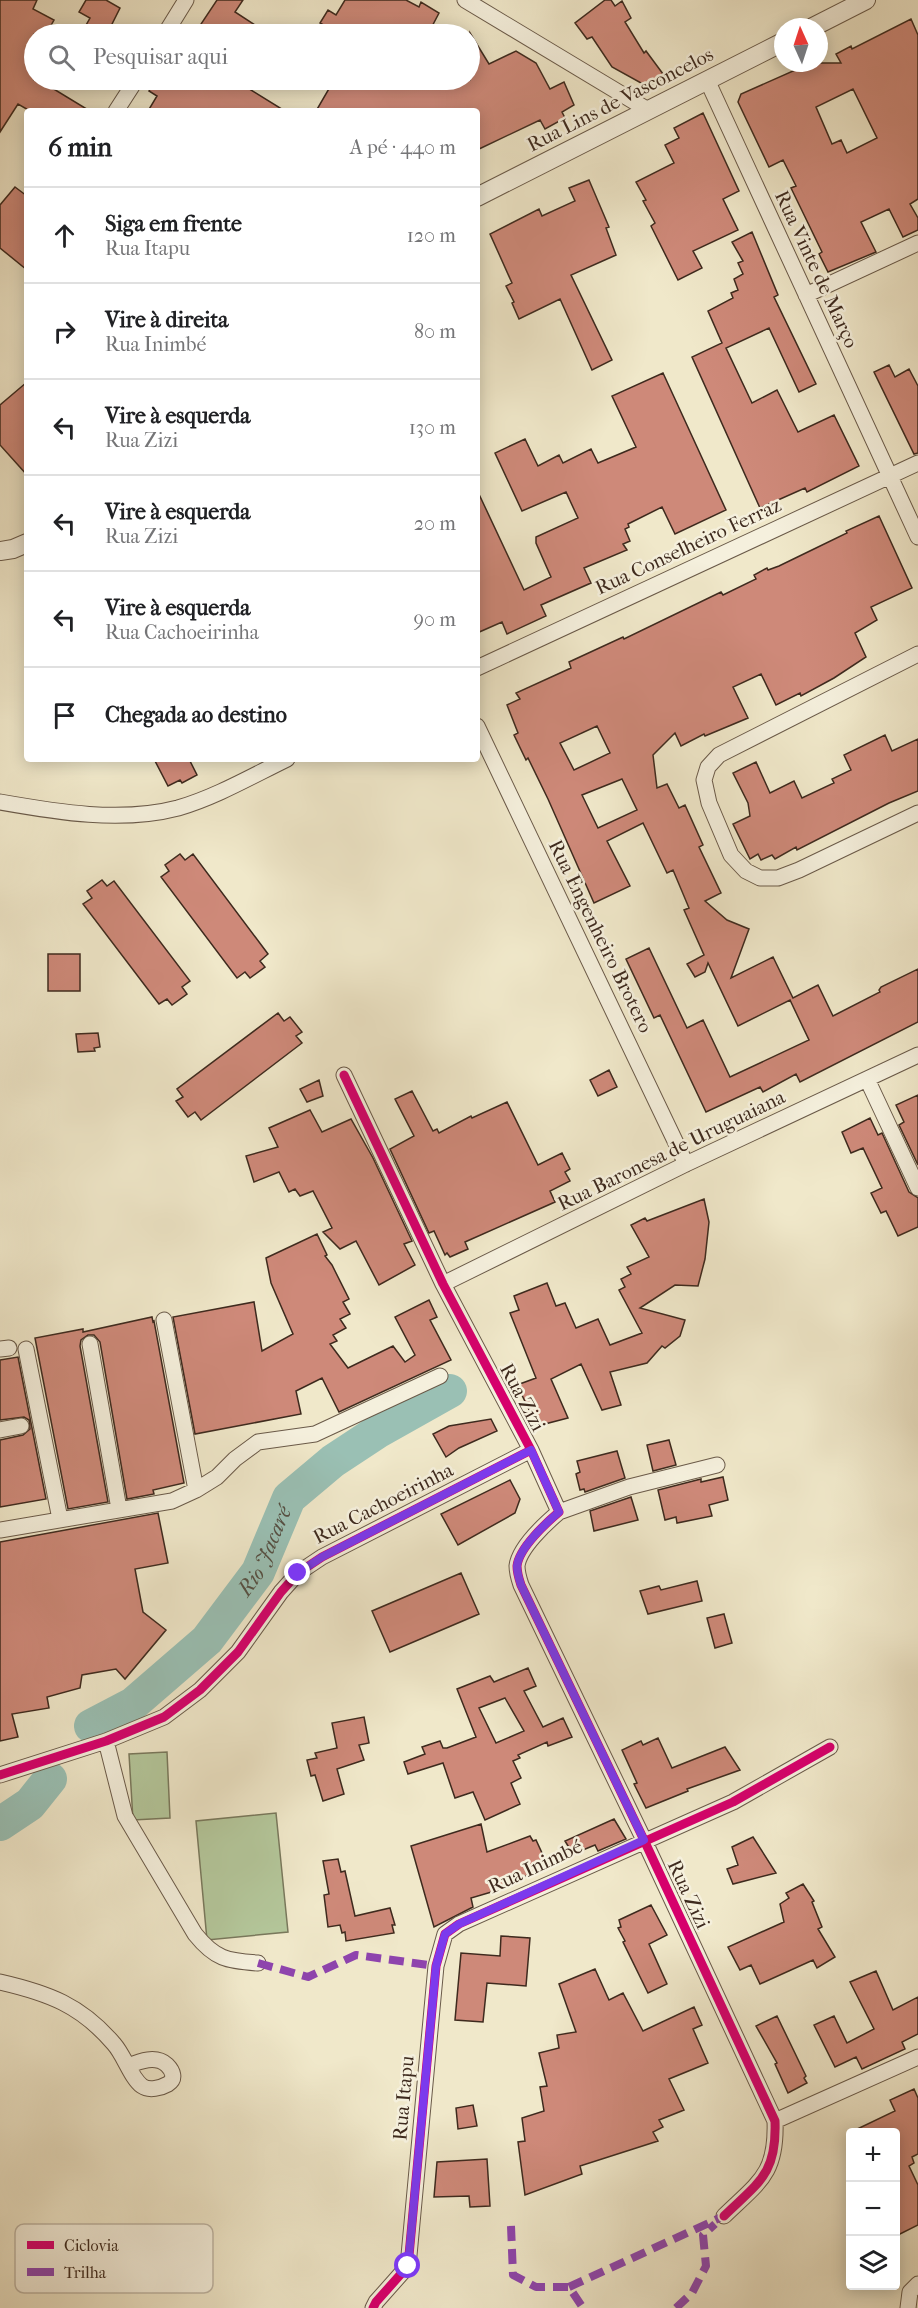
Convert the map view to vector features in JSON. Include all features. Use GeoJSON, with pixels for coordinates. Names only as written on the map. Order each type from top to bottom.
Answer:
{"type":"FeatureCollection","features":[{"type":"Feature","properties":{"kind":"street"},"geometry":{"type":"LineString","coordinates":[[171,24],[186,0]]}},
{"type":"Feature","properties":{"kind":"street"},"geometry":{"type":"LineString","coordinates":[[465,0],[648,110]]}},
{"type":"Feature","properties":{"kind":"street"},"geometry":{"type":"LineString","coordinates":[[828,19],[866,0]]}},
{"type":"Feature","properties":{"kind":"street","name":"Rua Lins de Vasconcelos"},"geometry":{"type":"LineString","coordinates":[[480,195],[774,46]]}},
{"type":"Feature","properties":{"kind":"street","name":"Rua Vinte de Março"},"geometry":{"type":"LineString","coordinates":[[707,80],[918,537]]}},
{"type":"Feature","properties":{"kind":"street"},"geometry":{"type":"LineString","coordinates":[[118,108],[130,90]]}},
{"type":"Feature","properties":{"kind":"street"},"geometry":{"type":"LineString","coordinates":[[806,295],[918,243]]}},
{"type":"Feature","properties":{"kind":"street","name":"Rua Conselheiro Ferraz"},"geometry":{"type":"LineString","coordinates":[[480,667],[918,463]]}},
{"type":"Feature","properties":{"kind":"street"},"geometry":{"type":"LineString","coordinates":[[0,551],[24,544]]}},
{"type":"Feature","properties":{"kind":"street"},"geometry":{"type":"LineString","coordinates":[[918,654],[719,755],[708,766],[704,780],[708,803],[731,855],[746,871],[760,878],[778,878],[799,870],[918,813]]}},
{"type":"Feature","properties":{"kind":"street","name":"Rua Engenheiro Brotero"},"geometry":{"type":"LineString","coordinates":[[480,732],[686,1164]]}},
{"type":"Feature","properties":{"kind":"street"},"geometry":{"type":"LineString","coordinates":[[0,802],[53,811],[132,815],[178,808],[220,792],[281,762]]}},
{"type":"Feature","properties":{"kind":"street","name":"Rua Baronesa de Uruguaiana"},"geometry":{"type":"LineString","coordinates":[[443,1284],[686,1164],[918,1055]]}},
{"type":"Feature","properties":{"kind":"street","name":"Rua Zizi"},"geometry":{"type":"LineString","coordinates":[[344,1075],[443,1284],[531,1450],[559,1512],[547,1522],[520,1556],[517,1568],[521,1585],[644,1840],[775,2121]]}},
{"type":"Feature","properties":{"kind":"street"},"geometry":{"type":"LineString","coordinates":[[867,1079],[918,1188]]}},
{"type":"Feature","properties":{"kind":"street"},"geometry":{"type":"LineString","coordinates":[[164,1320],[196,1490]]}},
{"type":"Feature","properties":{"kind":"street"},"geometry":{"type":"LineString","coordinates":[[90,1344],[119,1509]]}},
{"type":"Feature","properties":{"kind":"street"},"geometry":{"type":"LineString","coordinates":[[26,1349],[60,1519]]}},
{"type":"Feature","properties":{"kind":"street"},"geometry":{"type":"LineString","coordinates":[[0,1530],[172,1501],[217,1477],[235,1458],[258,1442],[315,1434],[440,1376]]}},
{"type":"Feature","properties":{"kind":"street"},"geometry":{"type":"LineString","coordinates":[[0,1430],[21,1426]]}},
{"type":"Feature","properties":{"kind":"street","name":"Rua Cachoeirinha"},"geometry":{"type":"LineString","coordinates":[[0,1775],[106,1741],[164,1717],[200,1690],[238,1652],[281,1592],[298,1573],[314,1562],[531,1450]]}},
{"type":"Feature","properties":{"kind":"street"},"geometry":{"type":"LineString","coordinates":[[559,1512],[629,1487],[717,1465]]}},
{"type":"Feature","properties":{"kind":"street"},"geometry":{"type":"LineString","coordinates":[[106,1741],[125,1816],[195,1934],[206,1948],[222,1959],[258,1964]]}},
{"type":"Feature","properties":{"kind":"street","name":"Rua Inimbé"},"geometry":{"type":"LineString","coordinates":[[445,1934],[459,1924],[733,1802],[830,1747]]}},
{"type":"Feature","properties":{"kind":"street","name":"Rua Itapu"},"geometry":{"type":"LineString","coordinates":[[372,2308],[408,2266],[436,1966],[445,1934]]}},
{"type":"Feature","properties":{"kind":"street"},"geometry":{"type":"LineString","coordinates":[[0,1982],[64,2001],[98,2027],[116,2045],[128,2066]]}},
{"type":"Feature","properties":{"kind":"street"},"geometry":{"type":"LineString","coordinates":[[724,2216],[765,2176],[773,2159],[775,2121],[918,2057]]}},
{"type":"Feature","properties":{"kind":"street"},"geometry":{"type":"LineString","coordinates":[[907,2308],[910,2292],[918,2284]]}},
{"type":"Feature","properties":{"kind":"green space"},"geometry":{"type":"Polygon","coordinates":[[[167,1752],[170,1818],[133,1820],[129,1754],[167,1752]]]}},
{"type":"Feature","properties":{"kind":"green space"},"geometry":{"type":"Polygon","coordinates":[[[276,1813],[288,1932],[207,1940],[196,1821],[276,1813]]]}},
{"type":"Feature","properties":{"kind":"building"},"geometry":{"type":"Polygon","coordinates":[[[0,0],[37,0],[33,9],[54,20],[52,24],[24,24],[24,90],[55,90],[85,108],[25,108],[18,104],[0,132],[0,0]]]}},
{"type":"Feature","properties":{"kind":"building"},"geometry":{"type":"Polygon","coordinates":[[[86,0],[106,0],[120,8],[112,24],[87,24],[90,18],[79,12],[86,0]]]}},
{"type":"Feature","properties":{"kind":"building"},"geometry":{"type":"Polygon","coordinates":[[[217,0],[243,0],[235,12],[254,24],[201,24],[217,0]]]}},
{"type":"Feature","properties":{"kind":"building"},"geometry":{"type":"Polygon","coordinates":[[[345,0],[406,0],[419,7],[421,2],[439,13],[433,24],[320,23],[328,10],[336,15],[345,0]]]}},
{"type":"Feature","properties":{"kind":"building"},"geometry":{"type":"Polygon","coordinates":[[[605,0],[611,0],[615,6],[622,1],[631,18],[625,22],[644,53],[646,51],[666,78],[652,84],[641,83],[612,67],[592,37],[587,39],[575,23],[605,0]]]}},
{"type":"Feature","properties":{"kind":"building"},"geometry":{"type":"Polygon","coordinates":[[[911,19],[918,35],[918,199],[910,204],[918,218],[918,230],[903,237],[889,209],[861,222],[876,252],[828,272],[819,254],[822,252],[791,188],[796,186],[783,160],[769,167],[738,102],[741,94],[791,72],[828,72],[828,63],[841,63],[836,54],[851,46],[852,49],[911,19]],[[853,89],[816,107],[832,144],[841,140],[847,153],[877,138],[853,89]]]}},
{"type":"Feature","properties":{"kind":"building"},"geometry":{"type":"Polygon","coordinates":[[[480,49],[489,64],[516,51],[536,63],[550,89],[564,82],[574,105],[562,112],[565,118],[545,129],[540,120],[480,149],[480,108],[318,108],[328,90],[480,90],[480,49]]]}},
{"type":"Feature","properties":{"kind":"building"},"geometry":{"type":"Polygon","coordinates":[[[251,90],[280,108],[150,108],[157,96],[149,91],[251,90]]]}},
{"type":"Feature","properties":{"kind":"building"},"geometry":{"type":"Polygon","coordinates":[[[703,113],[739,191],[723,199],[738,230],[693,251],[702,268],[678,280],[651,226],[655,223],[636,182],[674,163],[665,145],[679,138],[674,128],[703,113]]]}},
{"type":"Feature","properties":{"kind":"building"},"geometry":{"type":"Polygon","coordinates":[[[589,180],[609,227],[606,228],[616,255],[571,275],[612,360],[592,370],[560,299],[519,319],[506,286],[512,283],[490,234],[539,209],[542,216],[575,201],[569,188],[589,180]]]}},
{"type":"Feature","properties":{"kind":"building"},"geometry":{"type":"Polygon","coordinates":[[[15,187],[24,194],[24,268],[0,248],[0,205],[15,187]]]}},
{"type":"Feature","properties":{"kind":"building"},"geometry":{"type":"Polygon","coordinates":[[[752,232],[778,295],[774,297],[816,384],[799,392],[769,328],[726,348],[752,403],[777,390],[798,432],[834,415],[859,466],[807,492],[805,488],[760,508],[692,357],[722,343],[708,311],[733,298],[731,293],[738,290],[734,279],[743,274],[738,263],[743,261],[732,242],[752,232]]]}},
{"type":"Feature","properties":{"kind":"building"},"geometry":{"type":"Polygon","coordinates":[[[889,365],[895,377],[909,369],[918,386],[918,453],[914,454],[874,372],[889,365]]]}},
{"type":"Feature","properties":{"kind":"building"},"geometry":{"type":"Polygon","coordinates":[[[663,373],[726,510],[675,534],[662,507],[628,524],[629,527],[625,529],[630,541],[623,544],[627,550],[584,568],[591,583],[541,605],[546,616],[507,634],[502,622],[480,632],[480,496],[524,590],[551,577],[536,543],[536,537],[578,518],[566,492],[522,511],[495,453],[525,439],[538,466],[559,455],[563,463],[591,449],[598,463],[636,447],[612,396],[663,373]]]}},
{"type":"Feature","properties":{"kind":"building"},"geometry":{"type":"Polygon","coordinates":[[[24,385],[24,472],[0,445],[0,405],[24,385]]]}},
{"type":"Feature","properties":{"kind":"building"},"geometry":{"type":"Polygon","coordinates":[[[879,516],[912,588],[871,607],[877,620],[855,633],[866,657],[801,696],[800,693],[776,705],[761,674],[733,687],[748,718],[705,736],[704,734],[681,746],[675,733],[653,755],[657,788],[667,784],[679,808],[685,805],[703,845],[699,847],[721,893],[705,901],[727,920],[749,929],[731,978],[773,957],[793,998],[818,985],[833,1016],[880,992],[881,987],[918,969],[918,1022],[800,1082],[796,1074],[763,1092],[760,1087],[706,1112],[660,1015],[654,1018],[626,959],[649,948],[687,1028],[703,1020],[730,1077],[809,1040],[790,1000],[738,1026],[708,963],[705,972],[695,977],[687,964],[704,955],[684,910],[689,908],[673,870],[667,873],[643,823],[607,841],[630,886],[594,903],[548,799],[514,735],[518,733],[507,705],[520,699],[516,693],[571,668],[569,662],[623,637],[624,639],[721,592],[723,595],[756,579],[754,575],[767,568],[768,570],[779,566],[847,533],[846,531],[879,516]],[[597,726],[560,743],[574,770],[610,753],[597,726]],[[622,779],[582,795],[598,828],[637,810],[622,779]]]}},
{"type":"Feature","properties":{"kind":"building"},"geometry":{"type":"Polygon","coordinates":[[[885,735],[892,751],[918,739],[918,791],[889,803],[797,850],[796,847],[775,859],[772,855],[761,860],[758,854],[750,859],[733,824],[750,816],[748,803],[733,773],[756,762],[770,793],[794,781],[802,798],[834,783],[832,779],[851,770],[844,755],[885,735]]]}},
{"type":"Feature","properties":{"kind":"building"},"geometry":{"type":"Polygon","coordinates":[[[156,762],[190,762],[197,775],[182,783],[180,780],[168,786],[156,762]]]}},
{"type":"Feature","properties":{"kind":"building"},"geometry":{"type":"Polygon","coordinates":[[[180,854],[185,860],[193,854],[268,954],[260,961],[265,967],[250,978],[245,972],[237,978],[161,877],[169,871],[165,865],[180,854]]]}},
{"type":"Feature","properties":{"kind":"building"},"geometry":{"type":"Polygon","coordinates":[[[102,880],[107,886],[114,881],[190,981],[182,987],[187,994],[172,1005],[167,999],[159,1004],[83,904],[92,898],[87,891],[102,880]]]}},
{"type":"Feature","properties":{"kind":"building"},"geometry":{"type":"Polygon","coordinates":[[[48,954],[80,954],[80,991],[48,991],[48,954]]]}},
{"type":"Feature","properties":{"kind":"building"},"geometry":{"type":"Polygon","coordinates":[[[278,1013],[284,1021],[290,1017],[302,1032],[296,1036],[302,1043],[201,1120],[195,1112],[188,1117],[176,1101],[183,1097],[177,1089],[278,1013]]]}},
{"type":"Feature","properties":{"kind":"building"},"geometry":{"type":"Polygon","coordinates":[[[98,1033],[100,1047],[94,1048],[95,1051],[78,1052],[76,1034],[98,1033]]]}},
{"type":"Feature","properties":{"kind":"building"},"geometry":{"type":"Polygon","coordinates":[[[609,1070],[617,1087],[598,1096],[590,1080],[609,1070]]]}},
{"type":"Feature","properties":{"kind":"building"},"geometry":{"type":"Polygon","coordinates":[[[319,1080],[323,1096],[307,1102],[300,1089],[319,1080]]]}},
{"type":"Feature","properties":{"kind":"building"},"geometry":{"type":"Polygon","coordinates":[[[412,1091],[433,1131],[437,1129],[439,1133],[471,1116],[472,1118],[507,1102],[538,1165],[562,1153],[570,1169],[565,1172],[570,1181],[550,1191],[555,1202],[465,1242],[468,1249],[450,1257],[447,1253],[445,1255],[434,1231],[429,1233],[390,1149],[414,1136],[395,1099],[412,1091]]]}},
{"type":"Feature","properties":{"kind":"building"},"geometry":{"type":"Polygon","coordinates":[[[918,1095],[918,1165],[899,1125],[904,1122],[896,1105],[918,1095]]]}},
{"type":"Feature","properties":{"kind":"building"},"geometry":{"type":"Polygon","coordinates":[[[310,1110],[322,1132],[351,1119],[373,1158],[412,1241],[404,1244],[415,1265],[379,1285],[356,1241],[340,1249],[323,1232],[332,1228],[313,1191],[300,1196],[295,1189],[289,1192],[279,1172],[254,1182],[246,1156],[278,1147],[269,1128],[310,1110]]]}},
{"type":"Feature","properties":{"kind":"building"},"geometry":{"type":"Polygon","coordinates":[[[870,1118],[878,1135],[882,1133],[909,1192],[918,1198],[918,1227],[898,1236],[886,1211],[881,1213],[871,1193],[882,1188],[863,1148],[851,1153],[842,1132],[870,1118]]]}},
{"type":"Feature","properties":{"kind":"building"},"geometry":{"type":"Polygon","coordinates":[[[704,1199],[709,1222],[705,1259],[698,1286],[675,1285],[640,1308],[685,1320],[680,1336],[665,1348],[662,1346],[647,1363],[610,1372],[621,1405],[602,1410],[581,1364],[551,1379],[568,1418],[537,1426],[517,1385],[536,1378],[510,1313],[519,1310],[514,1296],[547,1283],[556,1306],[565,1303],[576,1328],[598,1319],[610,1345],[642,1333],[619,1290],[625,1287],[621,1279],[631,1274],[627,1267],[649,1257],[631,1225],[645,1218],[647,1221],[704,1199]]]}},
{"type":"Feature","properties":{"kind":"building"},"geometry":{"type":"Polygon","coordinates":[[[317,1234],[327,1255],[325,1256],[349,1299],[343,1302],[350,1314],[340,1319],[346,1328],[333,1335],[337,1341],[330,1344],[348,1368],[393,1346],[405,1362],[415,1355],[395,1317],[429,1300],[437,1317],[430,1320],[451,1360],[339,1412],[322,1378],[296,1391],[301,1414],[195,1434],[173,1317],[254,1302],[262,1351],[293,1334],[271,1283],[266,1258],[317,1234]]]}},
{"type":"Feature","properties":{"kind":"building"},"geometry":{"type":"Polygon","coordinates":[[[152,1317],[184,1483],[153,1490],[154,1494],[127,1499],[100,1342],[94,1335],[88,1335],[81,1340],[80,1346],[108,1502],[68,1509],[35,1338],[83,1329],[83,1332],[152,1317]]]}},
{"type":"Feature","properties":{"kind":"building"},"geometry":{"type":"Polygon","coordinates":[[[18,1357],[46,1499],[0,1507],[0,1440],[23,1435],[30,1429],[29,1420],[24,1417],[0,1420],[0,1360],[18,1357]]]}},
{"type":"Feature","properties":{"kind":"building"},"geometry":{"type":"Polygon","coordinates":[[[491,1419],[497,1431],[459,1448],[446,1457],[433,1434],[449,1426],[491,1419]]]}},
{"type":"Feature","properties":{"kind":"building"},"geometry":{"type":"Polygon","coordinates":[[[669,1440],[676,1465],[653,1471],[647,1445],[669,1440]]]}},
{"type":"Feature","properties":{"kind":"building"},"geometry":{"type":"Polygon","coordinates":[[[617,1451],[625,1478],[585,1492],[584,1489],[580,1490],[576,1474],[580,1472],[577,1461],[617,1451]]]}},
{"type":"Feature","properties":{"kind":"building"},"geometry":{"type":"Polygon","coordinates":[[[723,1477],[728,1500],[709,1505],[712,1516],[677,1523],[676,1517],[665,1520],[658,1490],[701,1479],[701,1482],[723,1477]]]}},
{"type":"Feature","properties":{"kind":"building"},"geometry":{"type":"Polygon","coordinates":[[[510,1480],[520,1499],[515,1513],[458,1545],[441,1514],[510,1480]]]}},
{"type":"Feature","properties":{"kind":"building"},"geometry":{"type":"Polygon","coordinates":[[[631,1497],[638,1520],[594,1531],[590,1511],[631,1497]]]}},
{"type":"Feature","properties":{"kind":"building"},"geometry":{"type":"Polygon","coordinates":[[[158,1513],[168,1563],[135,1569],[143,1612],[166,1630],[125,1679],[116,1669],[82,1675],[80,1688],[47,1697],[49,1708],[12,1714],[18,1737],[0,1741],[0,1542],[158,1513]]]}},
{"type":"Feature","properties":{"kind":"building"},"geometry":{"type":"Polygon","coordinates":[[[461,1573],[479,1614],[390,1652],[372,1611],[461,1573]]]}},
{"type":"Feature","properties":{"kind":"building"},"geometry":{"type":"Polygon","coordinates":[[[697,1581],[702,1601],[648,1614],[640,1591],[659,1586],[661,1590],[697,1581]]]}},
{"type":"Feature","properties":{"kind":"building"},"geometry":{"type":"Polygon","coordinates":[[[724,1614],[732,1643],[715,1648],[707,1618],[724,1614]]]}},
{"type":"Feature","properties":{"kind":"building"},"geometry":{"type":"Polygon","coordinates":[[[528,1668],[536,1686],[524,1691],[543,1727],[563,1718],[572,1737],[548,1746],[547,1742],[518,1755],[520,1758],[513,1761],[521,1778],[511,1783],[520,1804],[485,1820],[473,1792],[455,1798],[443,1763],[408,1774],[404,1762],[425,1754],[422,1747],[440,1741],[443,1748],[447,1748],[476,1737],[457,1689],[490,1676],[494,1682],[528,1668]],[[505,1698],[479,1708],[496,1743],[524,1731],[505,1698]]]}},
{"type":"Feature","properties":{"kind":"building"},"geometry":{"type":"Polygon","coordinates":[[[364,1717],[369,1743],[359,1745],[364,1760],[337,1769],[344,1794],[323,1801],[315,1775],[311,1776],[307,1760],[317,1758],[315,1753],[337,1748],[332,1723],[364,1717]]]}},
{"type":"Feature","properties":{"kind":"building"},"geometry":{"type":"Polygon","coordinates":[[[658,1738],[672,1768],[725,1747],[740,1770],[687,1789],[688,1791],[646,1808],[634,1784],[637,1783],[622,1750],[641,1741],[643,1745],[658,1738]]]}},
{"type":"Feature","properties":{"kind":"building"},"geometry":{"type":"Polygon","coordinates":[[[614,1819],[626,1839],[598,1851],[595,1845],[573,1854],[565,1841],[614,1819]]]}},
{"type":"Feature","properties":{"kind":"building"},"geometry":{"type":"Polygon","coordinates":[[[481,1824],[487,1852],[530,1836],[533,1841],[536,1840],[548,1866],[504,1886],[505,1888],[471,1898],[473,1907],[434,1927],[411,1846],[481,1824]]]}},
{"type":"Feature","properties":{"kind":"building"},"geometry":{"type":"Polygon","coordinates":[[[753,1837],[776,1873],[733,1884],[727,1869],[738,1865],[732,1847],[753,1837]]]}},
{"type":"Feature","properties":{"kind":"building"},"geometry":{"type":"Polygon","coordinates":[[[338,1859],[341,1872],[345,1871],[355,1916],[390,1908],[395,1925],[392,1925],[394,1933],[346,1941],[345,1932],[342,1933],[340,1925],[328,1927],[324,1895],[329,1894],[323,1861],[338,1859]]]}},
{"type":"Feature","properties":{"kind":"building"},"geometry":{"type":"Polygon","coordinates":[[[803,1884],[814,1901],[812,1902],[822,1927],[818,1929],[835,1957],[817,1968],[813,1960],[760,1984],[751,1965],[740,1970],[728,1947],[784,1922],[780,1904],[789,1898],[786,1893],[803,1884]]]}},
{"type":"Feature","properties":{"kind":"building"},"geometry":{"type":"Polygon","coordinates":[[[651,1905],[667,1935],[649,1944],[667,1984],[648,1993],[618,1928],[621,1927],[619,1920],[651,1905]]]}},
{"type":"Feature","properties":{"kind":"building"},"geometry":{"type":"Polygon","coordinates":[[[501,1936],[530,1938],[526,1986],[487,1983],[483,2022],[455,2020],[461,1953],[500,1956],[501,1936]]]}},
{"type":"Feature","properties":{"kind":"building"},"geometry":{"type":"Polygon","coordinates":[[[595,1969],[609,2000],[623,1993],[643,2031],[694,2007],[702,2025],[693,2029],[708,2063],[669,2079],[684,2110],[659,2120],[663,2127],[653,2132],[658,2141],[580,2166],[582,2174],[525,2195],[518,2142],[525,2141],[522,2118],[544,2111],[540,2087],[547,2086],[539,2053],[559,2048],[557,2035],[576,2032],[559,1984],[595,1969]]]}},
{"type":"Feature","properties":{"kind":"building"},"geometry":{"type":"Polygon","coordinates":[[[876,1971],[893,2010],[918,1997],[918,2034],[902,2042],[905,2049],[862,2069],[856,2057],[835,2067],[814,2025],[834,2016],[847,2043],[874,2029],[850,1982],[876,1971]]]}},
{"type":"Feature","properties":{"kind":"building"},"geometry":{"type":"Polygon","coordinates":[[[777,2016],[806,2076],[804,2078],[807,2083],[788,2093],[775,2064],[777,2063],[756,2026],[777,2016]]]}},
{"type":"Feature","properties":{"kind":"building"},"geometry":{"type":"Polygon","coordinates":[[[914,2089],[918,2098],[918,2154],[912,2157],[914,2163],[909,2166],[918,2185],[918,2225],[900,2234],[900,2128],[859,2128],[895,2111],[890,2100],[914,2089]]]}},
{"type":"Feature","properties":{"kind":"building"},"geometry":{"type":"Polygon","coordinates":[[[473,2105],[477,2126],[458,2129],[456,2108],[473,2105]]]}},
{"type":"Feature","properties":{"kind":"building"},"geometry":{"type":"Polygon","coordinates":[[[487,2159],[490,2206],[470,2207],[469,2196],[434,2197],[437,2162],[487,2159]]]}},
{"type":"Feature","properties":{"kind":"waterway","name":"Rio Jacaré"},"geometry":{"type":"LineString","coordinates":[[91,1726],[133,1704],[207,1640],[258,1572],[289,1498],[333,1461],[377,1432],[450,1391]]}},
{"type":"Feature","properties":{"kind":"waterway","name":"Rio Jacaré"},"geometry":{"type":"LineString","coordinates":[[0,1824],[30,1804],[50,1779]]}},
{"type":"Feature","properties":{"kind":"marked path"},"geometry":{"type":"LineString","coordinates":[[258,1963],[308,1977],[356,1955],[436,1966]]}},
{"type":"Feature","properties":{"kind":"marked path"},"geometry":{"type":"LineString","coordinates":[[569,2287],[724,2216]]}},
{"type":"Feature","properties":{"kind":"marked path"},"geometry":{"type":"LineString","coordinates":[[676,2308],[692,2293],[706,2266],[703,2235],[715,2224]]}},
{"type":"Feature","properties":{"kind":"marked path"},"geometry":{"type":"LineString","coordinates":[[511,2226],[513,2275],[536,2287],[569,2287],[583,2308]]}},
{"type":"Feature","properties":{"kind":"cycle path"},"geometry":{"type":"LineString","coordinates":[[344,1075],[443,1284],[531,1450],[559,1512],[534,1536],[519,1559],[517,1566],[521,1585],[644,1840],[775,2121],[775,2139],[769,2165],[756,2185],[724,2216]]}},
{"type":"Feature","properties":{"kind":"cycle path"},"geometry":{"type":"LineString","coordinates":[[0,1775],[106,1741],[164,1717],[200,1690],[238,1652],[281,1592],[298,1573],[322,1557],[531,1450]]}},
{"type":"Feature","properties":{"kind":"cycle path"},"geometry":{"type":"LineString","coordinates":[[373,2308],[408,2266],[436,1966],[445,1934],[459,1924],[733,1802],[830,1747]]}},
{"type":"Feature","properties":{"kind":"route"},"geometry":{"type":"LineString","coordinates":[[298,1573],[322,1557],[531,1450],[559,1512],[547,1522],[520,1556],[517,1568],[521,1585],[644,1840],[459,1924],[445,1934],[436,1966],[408,2266]]}}]}
